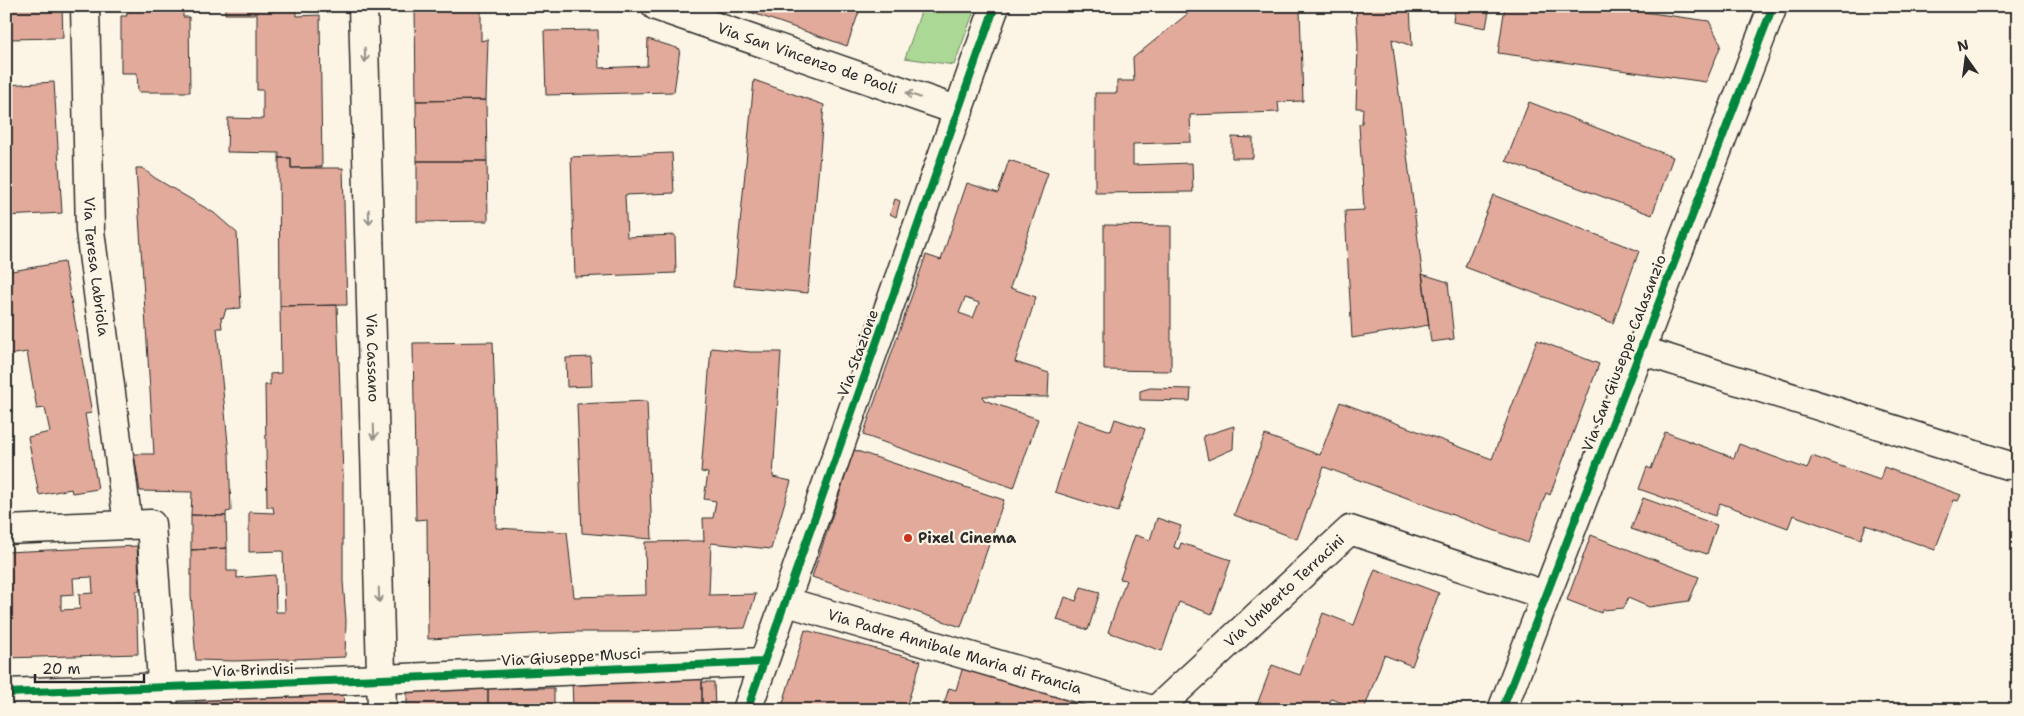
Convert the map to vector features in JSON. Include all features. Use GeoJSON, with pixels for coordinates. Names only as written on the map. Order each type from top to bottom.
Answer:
{"type":"FeatureCollection","features":[{"type":"Feature","properties":{"kind":"street","name":"Via Teresa Labriola"},"geometry":{"type":"LineString","coordinates":[[85,6],[90,232],[140,525],[164,698]]}},
{"type":"Feature","properties":{"kind":"street","name":"Via Cassano"},"geometry":{"type":"LineString","coordinates":[[363,6],[382,710]]}},
{"type":"Feature","properties":{"kind":"street","name":"Via San Vincenzo de Paoli"},"geometry":{"type":"LineString","coordinates":[[656,6],[959,111]]}},
{"type":"Feature","properties":{"kind":"street","name":"Via Stazione"},"geometry":{"type":"LineString","coordinates":[[747,710],[995,6]]}},
{"type":"Feature","properties":{"kind":"street","name":"Via San Giuseppe Calasanzio"},"geometry":{"type":"LineString","coordinates":[[1502,710],[1773,6]]}},
{"type":"Feature","properties":{"kind":"street"},"geometry":{"type":"LineString","coordinates":[[1640,350],[2007,465]]}},
{"type":"Feature","properties":{"kind":"street"},"geometry":{"type":"LineString","coordinates":[[6,530],[140,525]]}},
{"type":"Feature","properties":{"kind":"street","name":"Via Umberto Terracini"},"geometry":{"type":"LineString","coordinates":[[1154,710],[1350,530],[1545,595]]}},
{"type":"Feature","properties":{"kind":"street","name":"Via Padre Annibale Maria di Francia"},"geometry":{"type":"LineString","coordinates":[[784,601],[1154,710]]}},
{"type":"Feature","properties":{"kind":"street","name":"Via Giuseppe Musci"},"geometry":{"type":"LineString","coordinates":[[381,679],[763,662]]}},
{"type":"Feature","properties":{"kind":"street","name":"Via Brindisi"},"geometry":{"type":"LineString","coordinates":[[6,693],[164,698],[381,679]]}},
{"type":"Feature","properties":{"kind":"green space"},"geometry":{"type":"Polygon","coordinates":[[[923,6],[976,6],[954,65],[905,58],[923,6]]]}},
{"type":"Feature","properties":{"kind":"building"},"geometry":{"type":"Polygon","coordinates":[[[6,6],[62,6],[63,38],[6,39],[6,6]]]}},
{"type":"Feature","properties":{"kind":"building"},"geometry":{"type":"Polygon","coordinates":[[[126,6],[183,6],[183,17],[189,17],[190,92],[138,92],[137,73],[121,73],[121,16],[127,16],[126,6]]]}},
{"type":"Feature","properties":{"kind":"building"},"geometry":{"type":"Polygon","coordinates":[[[225,6],[297,6],[297,16],[320,15],[322,167],[291,168],[291,158],[279,158],[279,153],[227,152],[228,118],[263,119],[263,90],[257,90],[257,14],[225,14],[225,6]]]}},
{"type":"Feature","properties":{"kind":"building"},"geometry":{"type":"Polygon","coordinates":[[[415,6],[481,6],[481,41],[488,39],[486,100],[416,101],[415,6]]]}},
{"type":"Feature","properties":{"kind":"building"},"geometry":{"type":"Polygon","coordinates":[[[733,6],[861,6],[847,46],[733,6]]]}},
{"type":"Feature","properties":{"kind":"building"},"geometry":{"type":"Polygon","coordinates":[[[1356,6],[1410,6],[1412,46],[1392,39],[1429,325],[1352,338],[1345,211],[1364,210],[1359,124],[1362,123],[1363,108],[1356,108],[1358,46],[1356,6]]]}},
{"type":"Feature","properties":{"kind":"building"},"geometry":{"type":"Polygon","coordinates":[[[1455,6],[1489,11],[1486,28],[1453,22],[1455,6]]]}},
{"type":"Feature","properties":{"kind":"building"},"geometry":{"type":"Polygon","coordinates":[[[1505,6],[1600,6],[1709,21],[1721,45],[1706,82],[1498,53],[1505,6]]]}},
{"type":"Feature","properties":{"kind":"building"},"geometry":{"type":"Polygon","coordinates":[[[1300,9],[1303,101],[1278,102],[1279,112],[1190,115],[1191,142],[1133,144],[1133,165],[1192,163],[1193,192],[1095,193],[1095,93],[1117,93],[1117,81],[1134,81],[1133,58],[1191,11],[1300,9]]]}},
{"type":"Feature","properties":{"kind":"building"},"geometry":{"type":"Polygon","coordinates":[[[598,30],[599,68],[647,66],[648,39],[680,49],[674,92],[546,95],[544,31],[598,30]]]}},
{"type":"Feature","properties":{"kind":"building"},"geometry":{"type":"Polygon","coordinates":[[[754,80],[824,105],[808,293],[734,286],[754,80]]]}},
{"type":"Feature","properties":{"kind":"building"},"geometry":{"type":"Polygon","coordinates":[[[54,82],[62,213],[6,216],[6,85],[54,82]]]}},
{"type":"Feature","properties":{"kind":"building"},"geometry":{"type":"Polygon","coordinates":[[[486,100],[487,161],[417,161],[416,101],[486,100]]]}},
{"type":"Feature","properties":{"kind":"building"},"geometry":{"type":"Polygon","coordinates":[[[1529,102],[1673,157],[1652,215],[1506,161],[1529,102]]]}},
{"type":"Feature","properties":{"kind":"building"},"geometry":{"type":"Polygon","coordinates":[[[1232,137],[1253,138],[1253,158],[1232,158],[1232,137]]]}},
{"type":"Feature","properties":{"kind":"building"},"geometry":{"type":"Polygon","coordinates":[[[672,153],[674,193],[625,195],[627,237],[675,235],[676,273],[575,277],[571,157],[672,153]]]}},
{"type":"Feature","properties":{"kind":"building"},"geometry":{"type":"Polygon","coordinates":[[[279,158],[291,158],[291,168],[343,168],[347,305],[280,306],[279,158]]]}},
{"type":"Feature","properties":{"kind":"building"},"geometry":{"type":"Polygon","coordinates":[[[1009,160],[1048,173],[1010,288],[1036,297],[1015,362],[1049,373],[1048,397],[983,396],[984,400],[1038,419],[1014,488],[863,435],[926,255],[941,260],[967,183],[998,193],[1009,160]],[[965,298],[959,313],[973,318],[979,303],[965,298]]]}},
{"type":"Feature","properties":{"kind":"building"},"geometry":{"type":"Polygon","coordinates":[[[417,161],[487,161],[488,221],[417,222],[417,161]]]}},
{"type":"Feature","properties":{"kind":"building"},"geometry":{"type":"Polygon","coordinates":[[[136,168],[142,168],[155,178],[214,213],[237,233],[241,308],[226,309],[223,318],[221,317],[222,328],[217,328],[229,454],[231,511],[226,512],[226,516],[191,515],[192,492],[140,491],[134,454],[154,454],[136,168]]]}},
{"type":"Feature","properties":{"kind":"building"},"geometry":{"type":"Polygon","coordinates":[[[1493,195],[1639,251],[1613,323],[1465,267],[1493,195]]]}},
{"type":"Feature","properties":{"kind":"building"},"geometry":{"type":"Polygon","coordinates":[[[895,199],[900,201],[896,217],[890,214],[895,199]]]}},
{"type":"Feature","properties":{"kind":"building"},"geometry":{"type":"Polygon","coordinates":[[[1104,225],[1171,226],[1171,371],[1104,370],[1104,225]]]}},
{"type":"Feature","properties":{"kind":"building"},"geometry":{"type":"Polygon","coordinates":[[[64,262],[92,413],[85,414],[98,489],[72,493],[71,489],[39,495],[28,437],[50,432],[45,408],[37,409],[27,352],[9,355],[11,367],[6,368],[6,272],[64,262]]]}},
{"type":"Feature","properties":{"kind":"building"},"geometry":{"type":"Polygon","coordinates":[[[1422,274],[1448,282],[1454,339],[1431,342],[1422,274]]]}},
{"type":"Feature","properties":{"kind":"building"},"geometry":{"type":"Polygon","coordinates":[[[337,305],[343,476],[345,657],[235,661],[196,660],[191,595],[191,550],[227,548],[227,571],[237,571],[237,578],[275,575],[276,612],[285,612],[283,551],[249,552],[249,512],[274,513],[273,507],[267,507],[265,385],[270,385],[270,374],[281,373],[280,306],[337,305]]]}},
{"type":"Feature","properties":{"kind":"building"},"geometry":{"type":"Polygon","coordinates":[[[1537,340],[1599,364],[1550,495],[1546,493],[1528,543],[1324,467],[1297,539],[1234,515],[1265,435],[1320,455],[1340,402],[1492,459],[1537,340]]]}},
{"type":"Feature","properties":{"kind":"building"},"geometry":{"type":"Polygon","coordinates":[[[493,342],[497,462],[496,528],[567,532],[574,597],[646,595],[645,542],[704,541],[703,518],[713,518],[716,501],[704,499],[708,473],[701,472],[711,348],[750,352],[781,352],[773,477],[791,481],[771,549],[711,543],[709,595],[756,594],[745,628],[577,632],[428,639],[427,519],[416,520],[413,343],[493,342]]]}},
{"type":"Feature","properties":{"kind":"building"},"geometry":{"type":"Polygon","coordinates":[[[591,357],[592,386],[567,387],[566,358],[591,357]]]}},
{"type":"Feature","properties":{"kind":"building"},"geometry":{"type":"Polygon","coordinates":[[[1150,388],[1191,389],[1190,401],[1140,400],[1140,391],[1150,388]]]}},
{"type":"Feature","properties":{"kind":"building"},"geometry":{"type":"Polygon","coordinates":[[[647,401],[652,539],[582,533],[577,404],[647,401]]]}},
{"type":"Feature","properties":{"kind":"building"},"geometry":{"type":"Polygon","coordinates":[[[1115,419],[1145,429],[1118,512],[1055,492],[1078,420],[1111,431],[1115,419]]]}},
{"type":"Feature","properties":{"kind":"building"},"geometry":{"type":"Polygon","coordinates":[[[1234,426],[1233,449],[1208,460],[1203,436],[1234,426]]]}},
{"type":"Feature","properties":{"kind":"building"},"geometry":{"type":"Polygon","coordinates":[[[1665,432],[1734,458],[1739,444],[1807,469],[1812,456],[1880,480],[1884,467],[1961,495],[1958,501],[1954,500],[1935,550],[1866,525],[1861,539],[1793,515],[1788,528],[1720,503],[1715,516],[1639,489],[1647,467],[1651,469],[1665,432]]]}},
{"type":"Feature","properties":{"kind":"building","name":"Pixel Cinema"},"geometry":{"type":"Polygon","coordinates":[[[854,450],[1004,500],[961,627],[812,577],[854,450]]]}},
{"type":"Feature","properties":{"kind":"building"},"geometry":{"type":"Polygon","coordinates":[[[1643,498],[1717,525],[1707,554],[1631,529],[1643,498]]]}},
{"type":"Feature","properties":{"kind":"building"},"geometry":{"type":"Polygon","coordinates":[[[191,515],[226,516],[227,548],[191,550],[191,515]]]}},
{"type":"Feature","properties":{"kind":"building"},"geometry":{"type":"Polygon","coordinates":[[[1157,518],[1181,526],[1174,547],[1179,549],[1181,543],[1231,560],[1212,614],[1179,602],[1162,651],[1108,632],[1126,580],[1120,579],[1135,535],[1150,540],[1157,518]]]}},
{"type":"Feature","properties":{"kind":"building"},"geometry":{"type":"Polygon","coordinates":[[[1591,535],[1699,577],[1689,601],[1649,607],[1628,598],[1624,608],[1603,610],[1601,613],[1567,600],[1591,535]]]}},
{"type":"Feature","properties":{"kind":"building"},"geometry":{"type":"Polygon","coordinates":[[[137,546],[140,591],[136,591],[138,654],[6,658],[6,552],[137,546]],[[92,577],[73,578],[74,594],[61,595],[61,610],[80,609],[79,594],[93,593],[92,577]]]}},
{"type":"Feature","properties":{"kind":"building"},"geometry":{"type":"Polygon","coordinates":[[[1375,569],[1439,593],[1412,666],[1384,655],[1364,710],[1331,699],[1327,710],[1255,710],[1272,665],[1300,675],[1323,613],[1354,625],[1375,569]]]}},
{"type":"Feature","properties":{"kind":"building"},"geometry":{"type":"Polygon","coordinates":[[[1081,587],[1100,592],[1088,630],[1057,620],[1065,597],[1076,601],[1081,587]]]}},
{"type":"Feature","properties":{"kind":"building"},"geometry":{"type":"Polygon","coordinates":[[[805,630],[921,661],[905,710],[781,710],[805,630]]]}},
{"type":"Feature","properties":{"kind":"building"},"geometry":{"type":"Polygon","coordinates":[[[970,665],[1087,704],[1089,709],[942,710],[949,688],[956,690],[962,670],[970,665]]]}},
{"type":"Feature","properties":{"kind":"building"},"geometry":{"type":"Polygon","coordinates":[[[702,677],[702,710],[573,710],[572,680],[702,677]]]}},
{"type":"Feature","properties":{"kind":"building"},"geometry":{"type":"Polygon","coordinates":[[[702,682],[714,682],[715,710],[702,710],[702,682]]]}},
{"type":"Feature","properties":{"kind":"building"},"geometry":{"type":"Polygon","coordinates":[[[488,688],[488,710],[407,710],[407,690],[488,688]]]}},
{"type":"Feature","properties":{"kind":"building"},"geometry":{"type":"Polygon","coordinates":[[[488,688],[554,688],[554,710],[488,710],[488,688]]]}},
{"type":"Feature","properties":{"kind":"building"},"geometry":{"type":"Polygon","coordinates":[[[343,689],[344,710],[196,710],[196,695],[343,689]]]}},
{"type":"Feature","properties":{"kind":"cycle path"},"geometry":{"type":"LineString","coordinates":[[747,710],[995,6]]}},
{"type":"Feature","properties":{"kind":"cycle path"},"geometry":{"type":"LineString","coordinates":[[1502,710],[1773,6]]}},
{"type":"Feature","properties":{"kind":"cycle path"},"geometry":{"type":"LineString","coordinates":[[6,693],[763,662]]}},
{"type":"Feature","properties":{"kind":"place","name":"Pixel Cinema"},"geometry":{"type":"Point","coordinates":[908,538]}}]}
